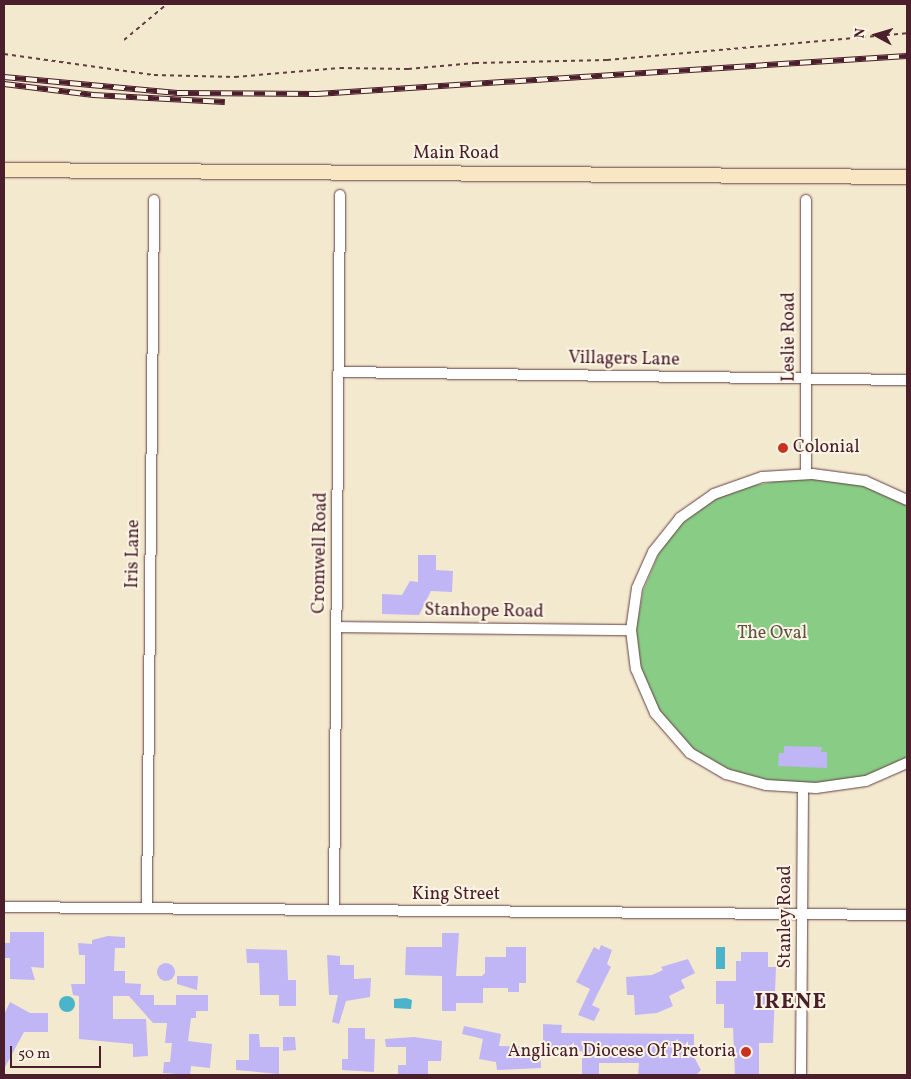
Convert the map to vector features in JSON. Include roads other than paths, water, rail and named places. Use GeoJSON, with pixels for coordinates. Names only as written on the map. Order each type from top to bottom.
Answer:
{"type":"FeatureCollection","features":[{"type":"Feature","properties":{"kind":"main road","name":"Main Road"},"geometry":{"type":"LineString","coordinates":[[4,170],[907,177]]}},
{"type":"Feature","properties":{"kind":"street","name":"Cromwell Road"},"geometry":{"type":"LineString","coordinates":[[334,910],[340,196]]}},
{"type":"Feature","properties":{"kind":"street","name":"Iris Lane"},"geometry":{"type":"LineString","coordinates":[[147,908],[154,200]]}},
{"type":"Feature","properties":{"kind":"street","name":"Leslie Road"},"geometry":{"type":"LineString","coordinates":[[806,200],[806,474]]}},
{"type":"Feature","properties":{"kind":"street","name":"Villagers Lane"},"geometry":{"type":"LineString","coordinates":[[340,372],[907,380]]}},
{"type":"Feature","properties":{"kind":"street"},"geometry":{"type":"LineString","coordinates":[[907,500],[865,482],[806,474],[762,477],[732,486],[708,497],[680,518],[653,552],[641,576],[631,630],[633,658],[644,693],[678,743],[700,761],[732,776],[766,785],[803,788],[866,781],[907,764]]}},
{"type":"Feature","properties":{"kind":"street","name":"Stanhope Road"},"geometry":{"type":"LineString","coordinates":[[337,627],[631,630]]}},
{"type":"Feature","properties":{"kind":"street","name":"Stanley Road"},"geometry":{"type":"LineString","coordinates":[[801,1075],[803,788]]}},
{"type":"Feature","properties":{"kind":"street","name":"King Street"},"geometry":{"type":"LineString","coordinates":[[4,907],[907,915]]}},
{"type":"Feature","properties":{"kind":"water"},"geometry":{"type":"Polygon","coordinates":[[[716,947],[725,947],[725,969],[716,969],[716,947]]]}},
{"type":"Feature","properties":{"kind":"water"},"geometry":{"type":"Polygon","coordinates":[[[67,996],[75,1004],[67,1012],[59,1004],[67,996]]]}},
{"type":"Feature","properties":{"kind":"water"},"geometry":{"type":"Polygon","coordinates":[[[406,998],[412,1000],[411,1009],[394,1008],[394,999],[406,998]]]}},
{"type":"Feature","properties":{"kind":"railway"},"geometry":{"type":"LineString","coordinates":[[4,77],[177,93],[317,94],[907,56]]}},
{"type":"Feature","properties":{"kind":"railway"},"geometry":{"type":"LineString","coordinates":[[4,84],[93,95],[225,102]]}},
{"type":"Feature","properties":{"kind":"place","name":"Colonial"},"geometry":{"type":"Point","coordinates":[783,448]}},
{"type":"Feature","properties":{"kind":"place","name":"Anglican Diocese Of Pretoria"},"geometry":{"type":"Point","coordinates":[746,1052]}},
{"type":"Feature","properties":{"kind":"district","name":"IRENE"},"geometry":{"type":"Point","coordinates":[791,1003]}},
{"type":"Feature","properties":{"kind":"park label","name":"The Oval"},"geometry":{"type":"Point","coordinates":[772,634]}}]}
